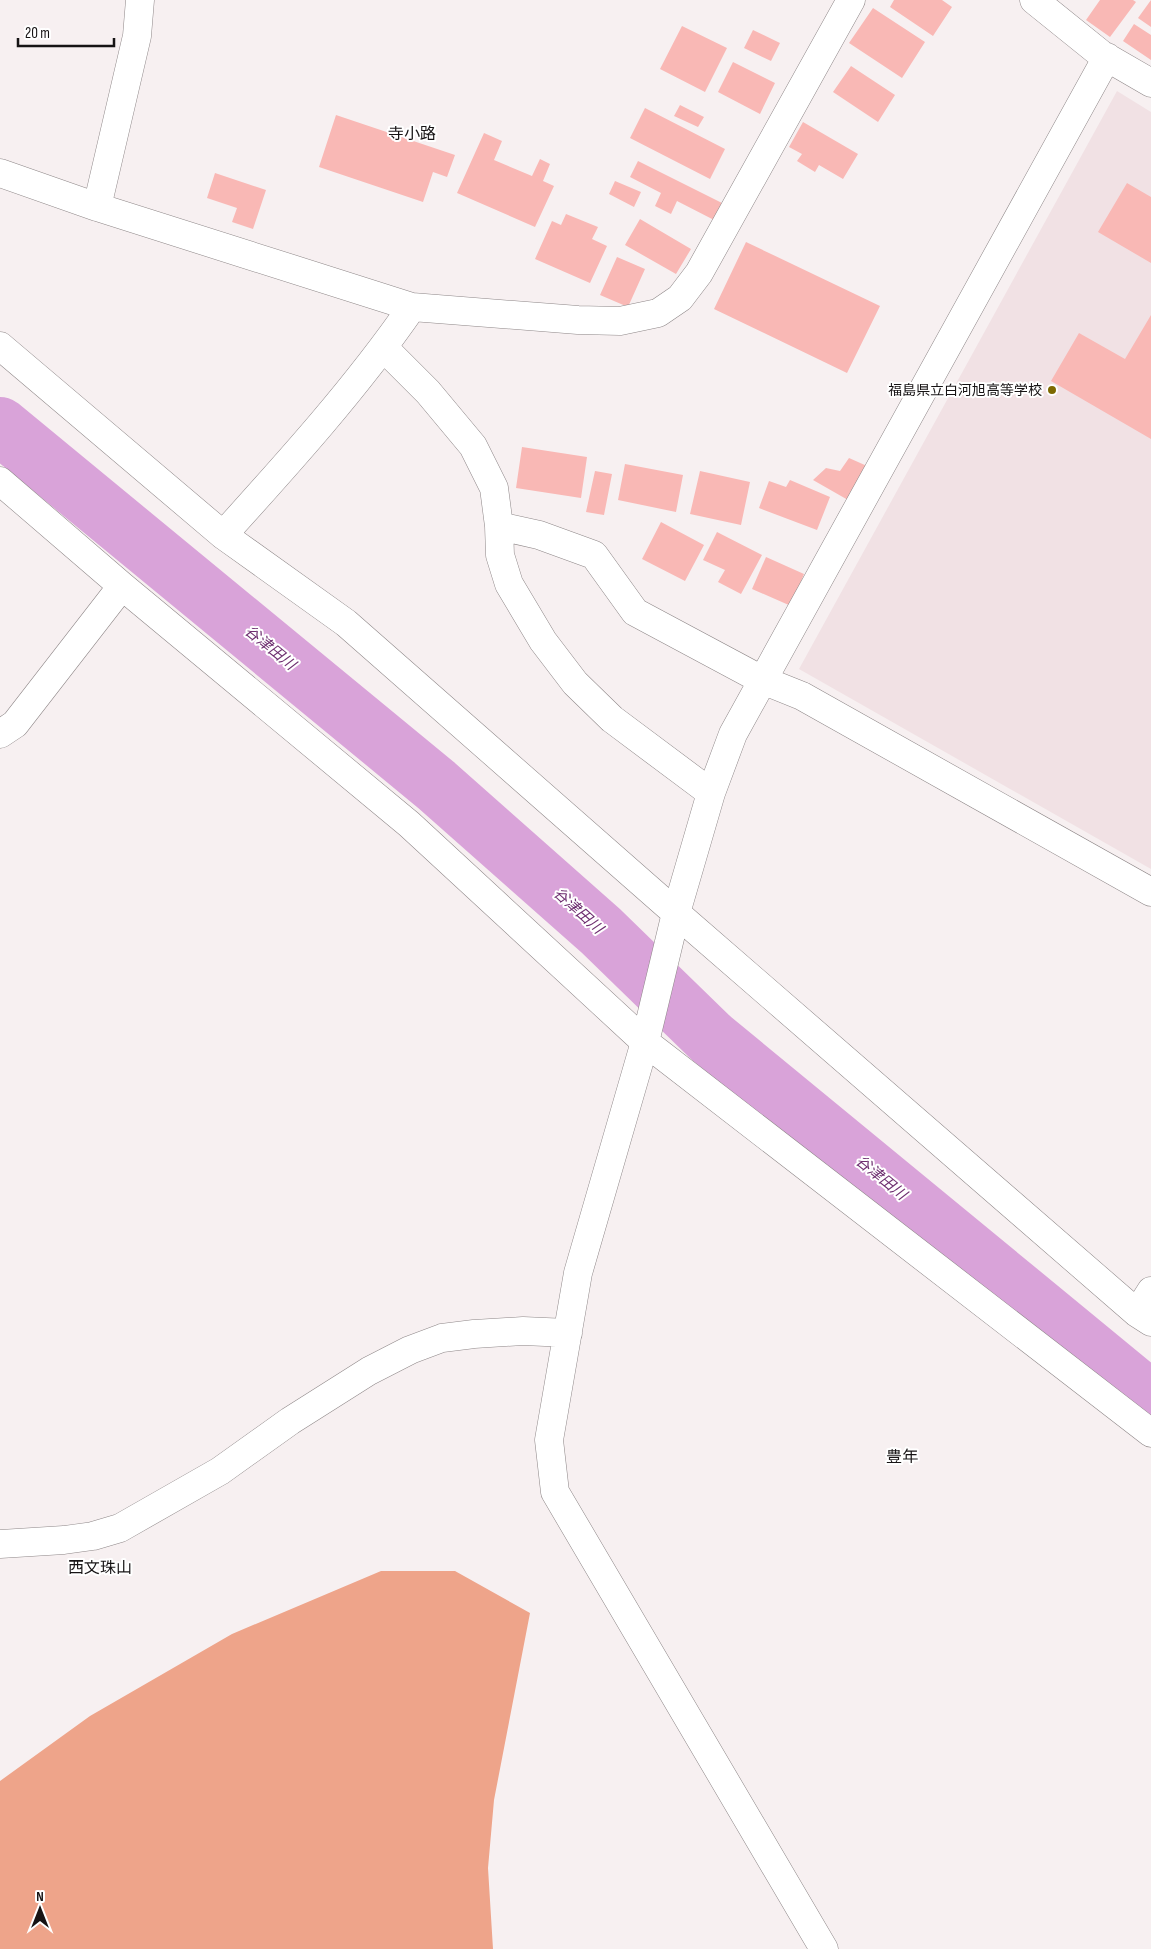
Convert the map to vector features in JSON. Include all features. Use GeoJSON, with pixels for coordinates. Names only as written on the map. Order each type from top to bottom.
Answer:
{"type":"FeatureCollection","features":[{"type":"Feature","properties":{"kind":"street"},"geometry":{"type":"LineString","coordinates":[[97,207],[137,36],[140,0]]}},
{"type":"Feature","properties":{"kind":"street"},"geometry":{"type":"LineString","coordinates":[[0,173],[97,207],[412,307],[578,320],[620,321],[658,313],[680,298],[699,273],[851,0]]}},
{"type":"Feature","properties":{"kind":"street"},"geometry":{"type":"LineString","coordinates":[[1034,0],[1107,57],[1151,83]]}},
{"type":"Feature","properties":{"kind":"street"},"geometry":{"type":"LineString","coordinates":[[824,1949],[555,1492],[549,1440],[578,1273],[646,1034],[676,914],[710,793],[733,734],[1107,57]]}},
{"type":"Feature","properties":{"kind":"street"},"geometry":{"type":"LineString","coordinates":[[223,534],[293,457],[384,348],[412,307]]}},
{"type":"Feature","properties":{"kind":"street"},"geometry":{"type":"LineString","coordinates":[[0,346],[223,534],[346,624],[676,914],[1146,1309]]}},
{"type":"Feature","properties":{"kind":"street"},"geometry":{"type":"LineString","coordinates":[[384,348],[428,392],[473,446],[494,488],[499,526],[500,555],[509,584],[543,641],[575,683],[612,719],[710,793]]}},
{"type":"Feature","properties":{"kind":"street"},"geometry":{"type":"LineString","coordinates":[[0,481],[122,586],[409,824],[646,1034],[1151,1433]]}},
{"type":"Feature","properties":{"kind":"street"},"geometry":{"type":"LineString","coordinates":[[499,526],[539,534],[594,555],[636,612],[762,680],[802,696],[1151,892]]}},
{"type":"Feature","properties":{"kind":"street"},"geometry":{"type":"LineString","coordinates":[[0,734],[15,724],[122,586]]}},
{"type":"Feature","properties":{"kind":"street"},"geometry":{"type":"LineString","coordinates":[[0,1544],[64,1540],[92,1536],[120,1528],[220,1471],[298,1416],[369,1371],[410,1350],[442,1338],[523,1331],[568,1333]]}},
{"type":"Feature","properties":{"kind":"shaded area","name":"福島県立白河旭高等学校"},"geometry":{"type":"Polygon","coordinates":[[[1117,91],[1151,112],[1151,869],[799,669],[1117,91]]]}},
{"type":"Feature","properties":{"kind":"shaded area"},"geometry":{"type":"Polygon","coordinates":[[[381,1571],[455,1571],[530,1613],[494,1800],[488,1868],[493,1949],[0,1949],[0,1781],[90,1716],[232,1634],[381,1571]]]}},
{"type":"Feature","properties":{"kind":"building"},"geometry":{"type":"Polygon","coordinates":[[[894,0],[942,0],[952,7],[933,36],[890,7],[894,0]]]}},
{"type":"Feature","properties":{"kind":"building"},"geometry":{"type":"Polygon","coordinates":[[[1100,0],[1133,0],[1136,2],[1110,37],[1086,20],[1100,0]]]}},
{"type":"Feature","properties":{"kind":"building"},"geometry":{"type":"Polygon","coordinates":[[[1151,0],[1151,27],[1138,18],[1151,0]]]}},
{"type":"Feature","properties":{"kind":"building"},"geometry":{"type":"Polygon","coordinates":[[[873,8],[925,42],[902,78],[849,43],[873,8]]]}},
{"type":"Feature","properties":{"kind":"building"},"geometry":{"type":"Polygon","coordinates":[[[1134,24],[1151,35],[1151,60],[1123,41],[1134,24]]]}},
{"type":"Feature","properties":{"kind":"building"},"geometry":{"type":"Polygon","coordinates":[[[682,26],[727,48],[705,92],[660,69],[682,26]]]}},
{"type":"Feature","properties":{"kind":"building"},"geometry":{"type":"Polygon","coordinates":[[[753,30],[780,43],[771,61],[744,48],[753,30]]]}},
{"type":"Feature","properties":{"kind":"building"},"geometry":{"type":"Polygon","coordinates":[[[733,62],[775,83],[760,114],[718,92],[733,62]]]}},
{"type":"Feature","properties":{"kind":"building"},"geometry":{"type":"Polygon","coordinates":[[[851,66],[895,95],[878,122],[833,92],[851,66]]]}},
{"type":"Feature","properties":{"kind":"building"},"geometry":{"type":"Polygon","coordinates":[[[680,105],[704,117],[698,127],[674,116],[680,105]]]}},
{"type":"Feature","properties":{"kind":"building"},"geometry":{"type":"Polygon","coordinates":[[[645,108],[725,149],[710,179],[630,138],[645,108]]]}},
{"type":"Feature","properties":{"kind":"building"},"geometry":{"type":"Polygon","coordinates":[[[336,115],[455,155],[447,177],[433,172],[423,202],[319,167],[336,115]]]}},
{"type":"Feature","properties":{"kind":"building"},"geometry":{"type":"Polygon","coordinates":[[[803,122],[858,154],[843,179],[819,165],[815,172],[797,161],[802,154],[789,147],[803,122]]]}},
{"type":"Feature","properties":{"kind":"building"},"geometry":{"type":"Polygon","coordinates":[[[484,133],[502,141],[494,160],[532,176],[540,159],[550,164],[543,181],[554,186],[535,227],[457,193],[484,133]]]}},
{"type":"Feature","properties":{"kind":"building"},"geometry":{"type":"Polygon","coordinates":[[[638,161],[724,204],[716,221],[677,201],[671,214],[655,206],[661,193],[630,177],[638,161]]]}},
{"type":"Feature","properties":{"kind":"building"},"geometry":{"type":"Polygon","coordinates":[[[215,173],[266,190],[253,229],[232,222],[237,208],[207,198],[215,173]]]}},
{"type":"Feature","properties":{"kind":"building"},"geometry":{"type":"Polygon","coordinates":[[[615,181],[641,192],[634,207],[609,194],[615,181]]]}},
{"type":"Feature","properties":{"kind":"building"},"geometry":{"type":"Polygon","coordinates":[[[1127,183],[1151,197],[1151,263],[1098,232],[1127,183]]]}},
{"type":"Feature","properties":{"kind":"building"},"geometry":{"type":"Polygon","coordinates":[[[566,214],[598,227],[592,239],[607,246],[590,283],[535,259],[552,221],[561,225],[566,214]]]}},
{"type":"Feature","properties":{"kind":"building"},"geometry":{"type":"Polygon","coordinates":[[[640,219],[691,249],[676,274],[625,245],[640,219]]]}},
{"type":"Feature","properties":{"kind":"building"},"geometry":{"type":"Polygon","coordinates":[[[746,242],[880,306],[847,373],[714,309],[746,242]]]}},
{"type":"Feature","properties":{"kind":"building"},"geometry":{"type":"Polygon","coordinates":[[[617,257],[645,269],[628,307],[600,295],[617,257]]]}},
{"type":"Feature","properties":{"kind":"building"},"geometry":{"type":"Polygon","coordinates":[[[1151,315],[1151,439],[1051,381],[1079,333],[1125,359],[1151,315]]]}},
{"type":"Feature","properties":{"kind":"building"},"geometry":{"type":"Polygon","coordinates":[[[522,447],[587,457],[581,498],[516,488],[522,447]]]}},
{"type":"Feature","properties":{"kind":"building"},"geometry":{"type":"Polygon","coordinates":[[[849,458],[867,466],[848,500],[813,480],[826,468],[840,471],[849,458]]]}},
{"type":"Feature","properties":{"kind":"building"},"geometry":{"type":"Polygon","coordinates":[[[625,464],[683,475],[676,512],[618,500],[625,464]]]}},
{"type":"Feature","properties":{"kind":"building"},"geometry":{"type":"Polygon","coordinates":[[[595,471],[612,474],[604,515],[586,512],[595,471]]]}},
{"type":"Feature","properties":{"kind":"building"},"geometry":{"type":"Polygon","coordinates":[[[700,471],[750,482],[741,525],[690,514],[700,471]]]}},
{"type":"Feature","properties":{"kind":"building"},"geometry":{"type":"Polygon","coordinates":[[[790,480],[830,497],[817,530],[759,508],[769,481],[786,487],[790,480]]]}},
{"type":"Feature","properties":{"kind":"building"},"geometry":{"type":"Polygon","coordinates":[[[661,522],[704,545],[685,581],[642,559],[661,522]]]}},
{"type":"Feature","properties":{"kind":"building"},"geometry":{"type":"Polygon","coordinates":[[[717,532],[762,555],[741,594],[718,582],[725,570],[703,560],[717,532]]]}},
{"type":"Feature","properties":{"kind":"building"},"geometry":{"type":"Polygon","coordinates":[[[766,557],[804,574],[791,606],[752,589],[766,557]]]}},
{"type":"Feature","properties":{"kind":"waterway","name":"谷津田川"},"geometry":{"type":"LineString","coordinates":[[0,426],[436,785],[601,931],[711,1038],[1151,1400]]}},
{"type":"Feature","properties":{"kind":"place","name":"福島県立白河旭高等学校"},"geometry":{"type":"Point","coordinates":[1052,390]}},
{"type":"Feature","properties":{"kind":"district","name":"寺小路"},"geometry":{"type":"Point","coordinates":[412,134]}},
{"type":"Feature","properties":{"kind":"district","name":"豊年"},"geometry":{"type":"Point","coordinates":[902,1457]}},
{"type":"Feature","properties":{"kind":"district","name":"西文珠山"},"geometry":{"type":"Point","coordinates":[100,1568]}}]}
